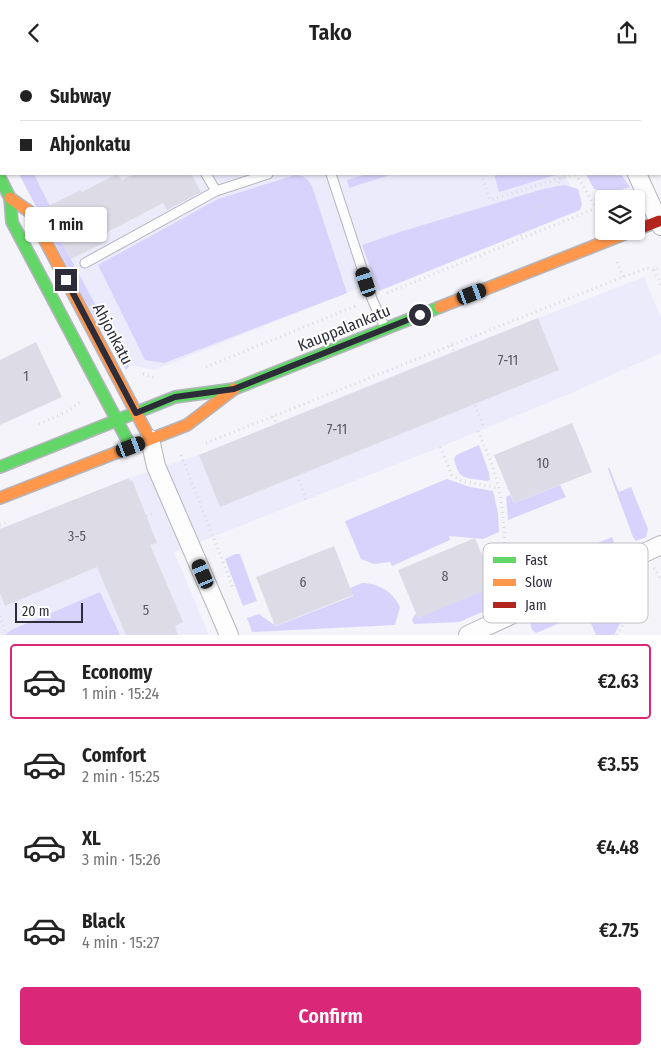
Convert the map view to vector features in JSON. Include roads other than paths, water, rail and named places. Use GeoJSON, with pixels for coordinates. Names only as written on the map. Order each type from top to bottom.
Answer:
{"type":"FeatureCollection","features":[{"type":"Feature","properties":{"kind":"main road","name":"Ahjonkatu"},"geometry":{"type":"LineString","coordinates":[[0,178],[10,198],[12,222],[131,447]]}},
{"type":"Feature","properties":{"kind":"main road","name":"Ahjonkatu"},"geometry":{"type":"LineString","coordinates":[[10,198],[30,212],[150,439]]}},
{"type":"Feature","properties":{"kind":"main road"},"geometry":{"type":"LineString","coordinates":[[645,227],[660,223]]}},
{"type":"Feature","properties":{"kind":"main road","name":"Kauppalankatu"},"geometry":{"type":"LineString","coordinates":[[0,467],[175,397],[234,389],[609,240]]}},
{"type":"Feature","properties":{"kind":"main road","name":"Kauppalankatu"},"geometry":{"type":"LineString","coordinates":[[0,498],[187,425],[234,389]]}},
{"type":"Feature","properties":{"kind":"street"},"geometry":{"type":"LineString","coordinates":[[637,175],[660,223]]}},
{"type":"Feature","properties":{"kind":"street"},"geometry":{"type":"LineString","coordinates":[[150,439],[155,463],[229,635]]}},
{"type":"Feature","properties":{"kind":"street"},"geometry":{"type":"LineString","coordinates":[[131,447],[155,463]]}},
{"type":"Feature","properties":{"kind":"street"},"geometry":{"type":"LineString","coordinates":[[648,551],[661,545]]}},
{"type":"Feature","properties":{"kind":"street"},"geometry":{"type":"LineString","coordinates":[[468,635],[494,623]]}},
{"type":"Feature","properties":{"kind":"lane"},"geometry":{"type":"LineString","coordinates":[[207,175],[216,191]]}},
{"type":"Feature","properties":{"kind":"lane"},"geometry":{"type":"LineString","coordinates":[[85,263],[216,191],[265,175]]}},
{"type":"Feature","properties":{"kind":"lane"},"geometry":{"type":"LineString","coordinates":[[331,175],[372,299],[385,328]]}}]}
